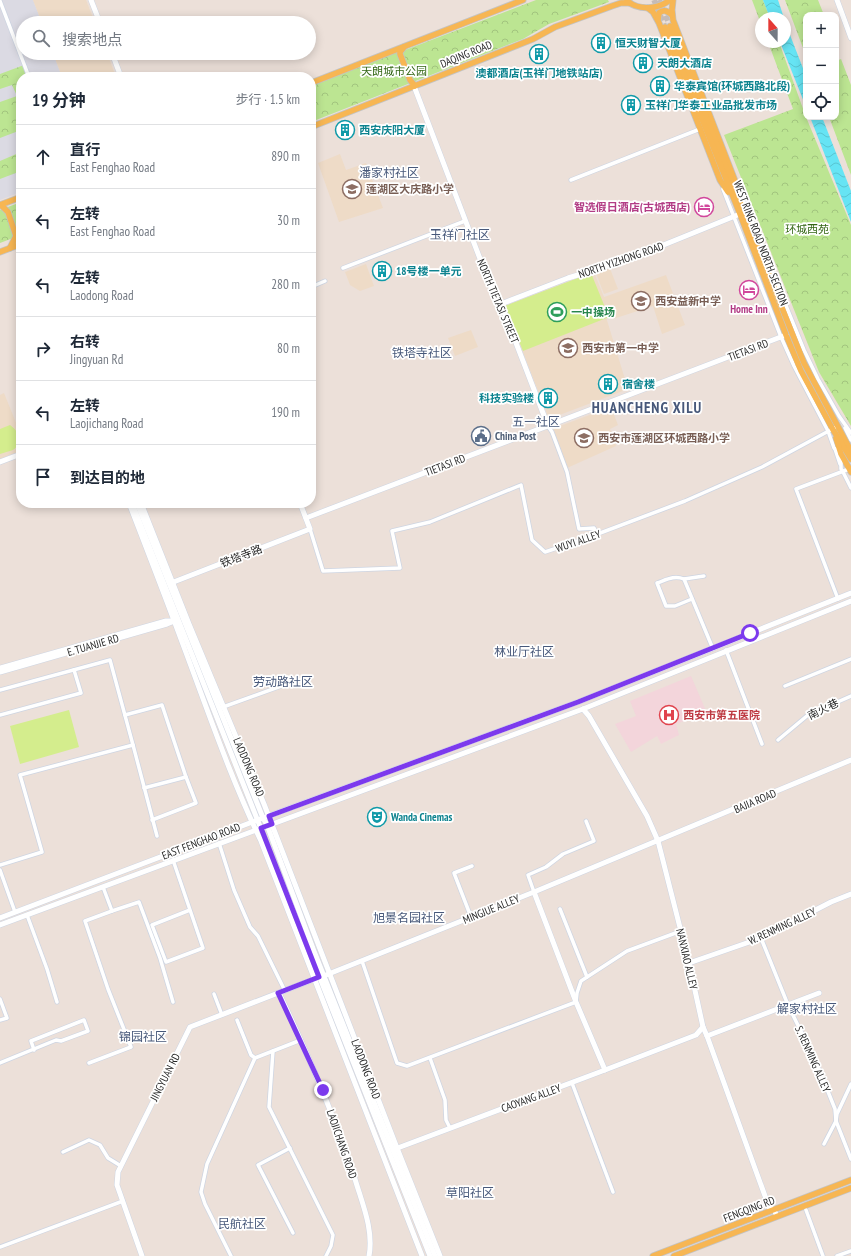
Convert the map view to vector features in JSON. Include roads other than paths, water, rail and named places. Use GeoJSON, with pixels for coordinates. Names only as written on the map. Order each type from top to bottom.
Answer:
{"type":"FeatureCollection","features":[{"type":"Feature","properties":{"kind":"main road"},"geometry":{"type":"LineString","coordinates":[[316,81],[522,0]]}},
{"type":"Feature","properties":{"kind":"main road"},"geometry":{"type":"LineString","coordinates":[[628,2],[648,8],[658,6],[670,0]]}},
{"type":"Feature","properties":{"kind":"main road"},"geometry":{"type":"LineString","coordinates":[[673,0],[673,20],[735,181],[736,199]]}},
{"type":"Feature","properties":{"kind":"main road","name":"DAQING ROAD"},"geometry":{"type":"LineString","coordinates":[[316,125],[533,38],[555,27],[612,6],[628,2]]}},
{"type":"Feature","properties":{"kind":"main road"},"geometry":{"type":"LineString","coordinates":[[648,8],[653,12],[658,20],[720,180],[736,199]]}},
{"type":"Feature","properties":{"kind":"main road"},"geometry":{"type":"LineString","coordinates":[[658,20],[659,13],[662,11],[665,10],[672,15]]}},
{"type":"Feature","properties":{"kind":"main road","name":"WEST RING ROAD NORTH SECTION"},"geometry":{"type":"LineString","coordinates":[[667,27],[736,199],[832,429],[851,451]]}},
{"type":"Feature","properties":{"kind":"main road"},"geometry":{"type":"LineString","coordinates":[[408,45],[402,49],[400,54],[410,80],[414,86]]}},
{"type":"Feature","properties":{"kind":"main road"},"geometry":{"type":"LineString","coordinates":[[390,52],[396,54],[407,84],[407,88]]}},
{"type":"Feature","properties":{"kind":"main road"},"geometry":{"type":"LineString","coordinates":[[10,248],[16,236],[8,212],[0,205],[16,199]]}},
{"type":"Feature","properties":{"kind":"main road","name":"WEST RING ROAD NORTH SECTION"},"geometry":{"type":"LineString","coordinates":[[736,199],[737,215],[783,336],[832,429],[851,459]]}},
{"type":"Feature","properties":{"kind":"main road"},"geometry":{"type":"LineString","coordinates":[[0,252],[16,246]]}},
{"type":"Feature","properties":{"kind":"main road"},"geometry":{"type":"LineString","coordinates":[[832,429],[851,441]]}},
{"type":"Feature","properties":{"kind":"main road"},"geometry":{"type":"LineString","coordinates":[[832,429],[841,454],[850,470]]}},
{"type":"Feature","properties":{"kind":"main road","name":"FENGQING RD"},"geometry":{"type":"LineString","coordinates":[[654,1256],[851,1180]]}},
{"type":"Feature","properties":{"kind":"main road","name":"FENGQING RD"},"geometry":{"type":"LineString","coordinates":[[674,1256],[851,1188]]}},
{"type":"Feature","properties":{"kind":"street"},"geometry":{"type":"LineString","coordinates":[[91,0],[97,16]]}},
{"type":"Feature","properties":{"kind":"street"},"geometry":{"type":"LineString","coordinates":[[836,0],[851,38]]}},
{"type":"Feature","properties":{"kind":"street"},"geometry":{"type":"LineString","coordinates":[[0,2],[16,43]]}},
{"type":"Feature","properties":{"kind":"street"},"geometry":{"type":"LineString","coordinates":[[22,60],[27,72]]}},
{"type":"Feature","properties":{"kind":"street"},"geometry":{"type":"LineString","coordinates":[[115,60],[119,72]]}},
{"type":"Feature","properties":{"kind":"street","name":"NORTH TIETASI STREET"},"geometry":{"type":"LineString","coordinates":[[414,86],[495,298],[501,304],[548,426]]}},
{"type":"Feature","properties":{"kind":"street"},"geometry":{"type":"LineString","coordinates":[[571,180],[700,129]]}},
{"type":"Feature","properties":{"kind":"street"},"geometry":{"type":"LineString","coordinates":[[720,180],[737,215]]}},
{"type":"Feature","properties":{"kind":"street"},"geometry":{"type":"LineString","coordinates":[[735,181],[804,350],[818,379],[844,424],[851,441]]}},
{"type":"Feature","properties":{"kind":"street","name":"NORTH YIZHONG ROAD"},"geometry":{"type":"LineString","coordinates":[[501,304],[568,278],[624,261],[737,215]]}},
{"type":"Feature","properties":{"kind":"street"},"geometry":{"type":"LineString","coordinates":[[343,268],[465,221]]}},
{"type":"Feature","properties":{"kind":"street"},"geometry":{"type":"LineString","coordinates":[[316,284],[325,281]]}},
{"type":"Feature","properties":{"kind":"street","name":"TIETASI RD"},"geometry":{"type":"LineString","coordinates":[[306,518],[783,336]]}},
{"type":"Feature","properties":{"kind":"street"},"geometry":{"type":"LineString","coordinates":[[844,424],[851,432]]}},
{"type":"Feature","properties":{"kind":"street"},"geometry":{"type":"LineString","coordinates":[[548,426],[552,432],[567,472],[580,529],[594,528],[597,534]]}},
{"type":"Feature","properties":{"kind":"street"},"geometry":{"type":"LineString","coordinates":[[832,429],[834,448],[842,470],[851,488]]}},
{"type":"Feature","properties":{"kind":"street","name":"WUYI ALLEY"},"geometry":{"type":"LineString","coordinates":[[310,529],[323,571],[400,568],[392,531],[430,522],[521,485],[532,540],[545,552],[685,501],[762,467],[832,429]]}},
{"type":"Feature","properties":{"kind":"street"},"geometry":{"type":"LineString","coordinates":[[834,448],[841,454],[842,470]]}},
{"type":"Feature","properties":{"kind":"street"},"geometry":{"type":"LineString","coordinates":[[0,462],[16,456]]}},
{"type":"Feature","properties":{"kind":"street"},"geometry":{"type":"LineString","coordinates":[[838,599],[796,489],[842,470],[850,470]]}},
{"type":"Feature","properties":{"kind":"street","name":"LAODONG ROAD"},"geometry":{"type":"LineString","coordinates":[[131,508],[167,585]]}},
{"type":"Feature","properties":{"kind":"street","name":"LAODONG ROAD"},"geometry":{"type":"LineString","coordinates":[[134,508],[180,619],[224,757],[252,822],[258,829],[322,976],[435,1256]]}},
{"type":"Feature","properties":{"kind":"street","name":"LAODONG ROAD"},"geometry":{"type":"LineString","coordinates":[[139,508],[180,619],[260,819],[258,829]]}},
{"type":"Feature","properties":{"kind":"street","name":"LAODONG ROAD"},"geometry":{"type":"LineString","coordinates":[[143,508],[167,585]]}},
{"type":"Feature","properties":{"kind":"street"},"geometry":{"type":"LineString","coordinates":[[302,508],[310,529]]}},
{"type":"Feature","properties":{"kind":"street","name":"铁塔寺路"},"geometry":{"type":"LineString","coordinates":[[167,585],[310,529]]}},
{"type":"Feature","properties":{"kind":"street"},"geometry":{"type":"LineString","coordinates":[[692,599],[675,606],[666,606],[657,584],[670,578],[678,577],[684,579],[704,576]]}},
{"type":"Feature","properties":{"kind":"street"},"geometry":{"type":"LineString","coordinates":[[684,579],[713,649]]}},
{"type":"Feature","properties":{"kind":"street","name":"EAST FENGHAO ROAD"},"geometry":{"type":"LineString","coordinates":[[0,918],[260,819],[578,702],[851,593]]}},
{"type":"Feature","properties":{"kind":"street","name":"EAST FENGHAO ROAD"},"geometry":{"type":"LineString","coordinates":[[0,925],[583,709],[726,650],[851,601]]}},
{"type":"Feature","properties":{"kind":"street"},"geometry":{"type":"LineString","coordinates":[[0,668],[166,621],[180,619]]}},
{"type":"Feature","properties":{"kind":"street","name":"LAODONG ROAD"},"geometry":{"type":"LineString","coordinates":[[180,619],[224,707],[269,816],[270,825],[322,976],[422,1256]]}},
{"type":"Feature","properties":{"kind":"street","name":"E. TUANJIE RD"},"geometry":{"type":"LineString","coordinates":[[0,672],[180,619]]}},
{"type":"Feature","properties":{"kind":"street"},"geometry":{"type":"LineString","coordinates":[[726,650],[762,744]]}},
{"type":"Feature","properties":{"kind":"street"},"geometry":{"type":"LineString","coordinates":[[785,686],[851,659]]}},
{"type":"Feature","properties":{"kind":"street"},"geometry":{"type":"LineString","coordinates":[[0,690],[110,660],[157,836]]}},
{"type":"Feature","properties":{"kind":"street"},"geometry":{"type":"LineString","coordinates":[[0,716],[81,693],[74,670]]}},
{"type":"Feature","properties":{"kind":"street"},"geometry":{"type":"LineString","coordinates":[[224,707],[295,681]]}},
{"type":"Feature","properties":{"kind":"street","name":"南火巷"},"geometry":{"type":"LineString","coordinates":[[778,740],[808,715],[851,696]]}},
{"type":"Feature","properties":{"kind":"street"},"geometry":{"type":"LineString","coordinates":[[125,715],[162,705],[196,803],[152,820]]}},
{"type":"Feature","properties":{"kind":"street","name":"NANXIAO ALLEY"},"geometry":{"type":"LineString","coordinates":[[583,709],[589,716],[643,810],[658,841],[689,963],[703,1027],[769,1206],[774,1210],[777,1216]]}},
{"type":"Feature","properties":{"kind":"street"},"geometry":{"type":"LineString","coordinates":[[0,865],[42,852],[20,775],[133,745]]}},
{"type":"Feature","properties":{"kind":"street","name":"BAJIA ROAD"},"geometry":{"type":"LineString","coordinates":[[658,841],[851,760]]}},
{"type":"Feature","properties":{"kind":"street"},"geometry":{"type":"LineString","coordinates":[[144,788],[186,777]]}},
{"type":"Feature","properties":{"kind":"street","name":"LAODONG ROAD"},"geometry":{"type":"LineString","coordinates":[[260,819],[270,825]]}},
{"type":"Feature","properties":{"kind":"street"},"geometry":{"type":"LineString","coordinates":[[586,821],[594,841],[563,854],[546,867],[528,875],[576,1002],[605,1070]]}},
{"type":"Feature","properties":{"kind":"street","name":"MINGJUE ALLEY"},"geometry":{"type":"LineString","coordinates":[[322,976],[658,841]]}},
{"type":"Feature","properties":{"kind":"street"},"geometry":{"type":"LineString","coordinates":[[219,843],[234,890],[250,927],[258,936],[285,990]]}},
{"type":"Feature","properties":{"kind":"street"},"geometry":{"type":"LineString","coordinates":[[173,860],[203,948],[166,962],[152,925],[190,910]]}},
{"type":"Feature","properties":{"kind":"street"},"geometry":{"type":"LineString","coordinates":[[471,917],[454,873],[472,866]]}},
{"type":"Feature","properties":{"kind":"street"},"geometry":{"type":"LineString","coordinates":[[0,870],[15,912]]}},
{"type":"Feature","properties":{"kind":"street"},"geometry":{"type":"LineString","coordinates":[[103,887],[112,911]]}},
{"type":"Feature","properties":{"kind":"street","name":"W. RENMING ALLEY"},"geometry":{"type":"LineString","coordinates":[[689,963],[762,938],[832,902],[851,894]]}},
{"type":"Feature","properties":{"kind":"street"},"geometry":{"type":"LineString","coordinates":[[89,1063],[131,1047],[108,989],[86,921],[139,902],[160,958],[173,1002]]}},
{"type":"Feature","properties":{"kind":"street"},"geometry":{"type":"LineString","coordinates":[[560,909],[587,977]]}},
{"type":"Feature","properties":{"kind":"street"},"geometry":{"type":"LineString","coordinates":[[27,915],[47,969],[56,1002]]}},
{"type":"Feature","properties":{"kind":"street"},"geometry":{"type":"LineString","coordinates":[[576,1002],[581,981],[627,952],[681,931]]}},
{"type":"Feature","properties":{"kind":"street","name":"S. RENMING ALLEY"},"geometry":{"type":"LineString","coordinates":[[762,938],[788,1005],[817,1064],[834,1109],[836,1121],[851,1159]]}},
{"type":"Feature","properties":{"kind":"street"},"geometry":{"type":"LineString","coordinates":[[362,961],[397,1063],[407,1066],[576,1002]]}},
{"type":"Feature","properties":{"kind":"street","name":"LAODONG ROAD"},"geometry":{"type":"LineString","coordinates":[[322,976],[392,1150],[430,1256]]}},
{"type":"Feature","properties":{"kind":"street","name":"JINGYUAN RD"},"geometry":{"type":"LineString","coordinates":[[142,1256],[117,1185],[118,1172],[190,1027],[322,976]]}},
{"type":"Feature","properties":{"kind":"street","name":"LAOJICHANG ROAD"},"geometry":{"type":"LineString","coordinates":[[278,993],[323,1090],[343,1141],[365,1211],[369,1232],[369,1256]]}},
{"type":"Feature","properties":{"kind":"street"},"geometry":{"type":"LineString","coordinates":[[707,1036],[819,993]]}},
{"type":"Feature","properties":{"kind":"street"},"geometry":{"type":"LineString","coordinates":[[214,994],[222,1015]]}},
{"type":"Feature","properties":{"kind":"street"},"geometry":{"type":"LineString","coordinates":[[0,999],[7,1018],[0,1020]]}},
{"type":"Feature","properties":{"kind":"street"},"geometry":{"type":"LineString","coordinates":[[0,1063],[34,1050],[56,1040],[61,1041],[88,1030],[84,1020],[31,1041],[34,1050]]}},
{"type":"Feature","properties":{"kind":"street"},"geometry":{"type":"LineString","coordinates":[[237,1020],[251,1056],[256,1058]]}},
{"type":"Feature","properties":{"kind":"street","name":"CAOYANG ALLEY"},"geometry":{"type":"LineString","coordinates":[[392,1150],[605,1070],[696,1034],[703,1027]]}},
{"type":"Feature","properties":{"kind":"street"},"geometry":{"type":"LineString","coordinates":[[231,1256],[205,1204],[201,1192],[207,1164],[256,1058],[301,1040]]}},
{"type":"Feature","properties":{"kind":"street"},"geometry":{"type":"LineString","coordinates":[[273,1051],[269,1108],[333,1235],[326,1256]]}},
{"type":"Feature","properties":{"kind":"street"},"geometry":{"type":"LineString","coordinates":[[430,1058],[445,1100],[446,1120],[450,1128]]}},
{"type":"Feature","properties":{"kind":"street"},"geometry":{"type":"LineString","coordinates":[[572,1083],[613,1192]]}},
{"type":"Feature","properties":{"kind":"street"},"geometry":{"type":"LineString","coordinates":[[824,1144],[836,1121],[837,1114],[851,1084]]}},
{"type":"Feature","properties":{"kind":"street"},"geometry":{"type":"LineString","coordinates":[[63,1152],[89,1140],[100,1144],[108,1158],[120,1166]]}},
{"type":"Feature","properties":{"kind":"street"},"geometry":{"type":"LineString","coordinates":[[290,1148],[258,1165],[293,1233]]}},
{"type":"Feature","properties":{"kind":"street","name":"LAODONG ROAD"},"geometry":{"type":"LineString","coordinates":[[392,1150],[440,1256]]}},
{"type":"Feature","properties":{"kind":"street"},"geometry":{"type":"LineString","coordinates":[[0,1247],[123,1201]]}},
{"type":"Feature","properties":{"kind":"street"},"geometry":{"type":"LineString","coordinates":[[806,1210],[823,1256]]}},
{"type":"Feature","properties":{"kind":"street"},"geometry":{"type":"LineString","coordinates":[[837,1256],[851,1251]]}},
{"type":"Feature","properties":{"kind":"water"},"geometry":{"type":"Polygon","coordinates":[[[763,0],[778,0],[782,12],[768,12],[763,0]]]}},
{"type":"Feature","properties":{"kind":"water"},"geometry":{"type":"Polygon","coordinates":[[[791,37],[803,68],[803,100],[782,48],[791,48],[791,37]]]}},
{"type":"Feature","properties":{"kind":"water"},"geometry":{"type":"Polygon","coordinates":[[[811,120],[823,120],[851,191],[851,222],[811,120]]]}},
{"type":"Feature","properties":{"kind":"tunnel"},"geometry":{"type":"LineString","coordinates":[[654,0],[665,27]]}},
{"type":"Feature","properties":{"kind":"tunnel"},"geometry":{"type":"LineString","coordinates":[[659,0],[670,26]]}},
{"type":"Feature","properties":{"kind":"place","name":"恒天财智大厦"},"geometry":{"type":"Point","coordinates":[601,43]}},
{"type":"Feature","properties":{"kind":"place","name":"澳都酒店(玉祥门地铁站店)"},"geometry":{"type":"Point","coordinates":[539,54]}},
{"type":"Feature","properties":{"kind":"place","name":"天朗大酒店"},"geometry":{"type":"Point","coordinates":[643,63]}},
{"type":"Feature","properties":{"kind":"place","name":"华泰宾馆(环城西路北段)"},"geometry":{"type":"Point","coordinates":[660,86]}},
{"type":"Feature","properties":{"kind":"place","name":"玉祥门华泰工业品批发市场"},"geometry":{"type":"Point","coordinates":[631,105]}},
{"type":"Feature","properties":{"kind":"place","name":"西安庆阳大厦"},"geometry":{"type":"Point","coordinates":[345,130]}},
{"type":"Feature","properties":{"kind":"place","name":"莲湖区大庆路小学"},"geometry":{"type":"Point","coordinates":[352,189]}},
{"type":"Feature","properties":{"kind":"place","name":"智选假日酒店(古城西店)"},"geometry":{"type":"Point","coordinates":[704,207]}},
{"type":"Feature","properties":{"kind":"place","name":"18号楼一单元"},"geometry":{"type":"Point","coordinates":[382,271]}},
{"type":"Feature","properties":{"kind":"place","name":"Home Inn"},"geometry":{"type":"Point","coordinates":[749,290]}},
{"type":"Feature","properties":{"kind":"place","name":"西安益新中学"},"geometry":{"type":"Point","coordinates":[641,301]}},
{"type":"Feature","properties":{"kind":"place","name":"一中操场"},"geometry":{"type":"Point","coordinates":[557,312]}},
{"type":"Feature","properties":{"kind":"place","name":"西安市第一中学"},"geometry":{"type":"Point","coordinates":[568,348]}},
{"type":"Feature","properties":{"kind":"place","name":"宿舍楼"},"geometry":{"type":"Point","coordinates":[608,384]}},
{"type":"Feature","properties":{"kind":"place","name":"科技实验楼"},"geometry":{"type":"Point","coordinates":[548,398]}},
{"type":"Feature","properties":{"kind":"place","name":"China Post"},"geometry":{"type":"Point","coordinates":[481,436]}},
{"type":"Feature","properties":{"kind":"place","name":"西安市莲湖区环城西路小学"},"geometry":{"type":"Point","coordinates":[584,438]}},
{"type":"Feature","properties":{"kind":"place","name":"西安市第五医院"},"geometry":{"type":"Point","coordinates":[669,715]}},
{"type":"Feature","properties":{"kind":"place","name":"Wanda Cinemas"},"geometry":{"type":"Point","coordinates":[377,817]}},
{"type":"Feature","properties":{"kind":"district","name":"潘家村社区"},"geometry":{"type":"Point","coordinates":[389,172]}},
{"type":"Feature","properties":{"kind":"district","name":"玉祥门社区"},"geometry":{"type":"Point","coordinates":[460,234]}},
{"type":"Feature","properties":{"kind":"district","name":"铁塔寺社区"},"geometry":{"type":"Point","coordinates":[422,352]}},
{"type":"Feature","properties":{"kind":"district","name":"HUANCHENG XILU"},"geometry":{"type":"Point","coordinates":[647,407]}},
{"type":"Feature","properties":{"kind":"district","name":"五一社区"},"geometry":{"type":"Point","coordinates":[536,421]}},
{"type":"Feature","properties":{"kind":"district","name":"林业厅社区"},"geometry":{"type":"Point","coordinates":[524,651]}},
{"type":"Feature","properties":{"kind":"district","name":"劳动路社区"},"geometry":{"type":"Point","coordinates":[283,681]}},
{"type":"Feature","properties":{"kind":"district","name":"旭景名园社区"},"geometry":{"type":"Point","coordinates":[409,917]}},
{"type":"Feature","properties":{"kind":"district","name":"解家村社区"},"geometry":{"type":"Point","coordinates":[807,1008]}},
{"type":"Feature","properties":{"kind":"district","name":"锦园社区"},"geometry":{"type":"Point","coordinates":[143,1036]}},
{"type":"Feature","properties":{"kind":"district","name":"草阳社区"},"geometry":{"type":"Point","coordinates":[470,1192]}},
{"type":"Feature","properties":{"kind":"district","name":"民航社区"},"geometry":{"type":"Point","coordinates":[242,1223]}},
{"type":"Feature","properties":{"kind":"park label","name":"天朗城市公园"},"geometry":{"type":"Point","coordinates":[394,71]}},
{"type":"Feature","properties":{"kind":"park label","name":"环城西苑"},"geometry":{"type":"Point","coordinates":[807,229]}}]}
